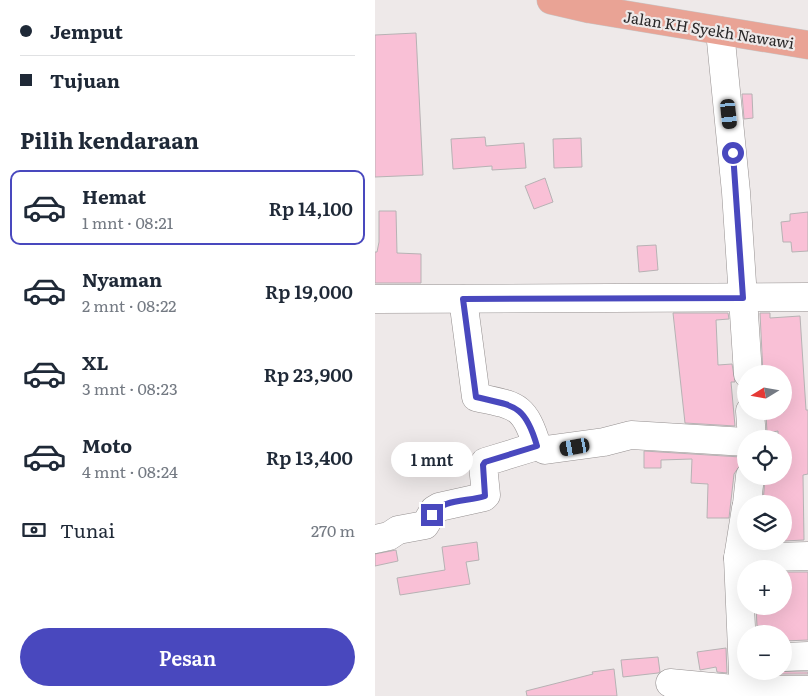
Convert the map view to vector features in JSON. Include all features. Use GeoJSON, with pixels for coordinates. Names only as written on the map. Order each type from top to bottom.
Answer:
{"type":"FeatureCollection","features":[{"type":"Feature","properties":{"kind":"main road","name":"Jalan KH Syekh Nawawi"},"geometry":{"type":"LineString","coordinates":[[551,0],[590,9],[808,45]]}},
{"type":"Feature","properties":{"kind":"street"},"geometry":{"type":"LineString","coordinates":[[720,31],[736,192],[747,365]]}},
{"type":"Feature","properties":{"kind":"street"},"geometry":{"type":"LineString","coordinates":[[375,299],[808,297]]}},
{"type":"Feature","properties":{"kind":"street"},"geometry":{"type":"LineString","coordinates":[[463,299],[476,397],[515,407],[521,411],[532,429],[537,446]]}},
{"type":"Feature","properties":{"kind":"street"},"geometry":{"type":"LineString","coordinates":[[375,539],[389,536],[398,530],[425,525],[435,510],[445,504],[485,496],[483,465],[485,462],[537,446],[545,450],[560,450],[631,435],[737,441]]}},
{"type":"Feature","properties":{"kind":"street"},"geometry":{"type":"LineString","coordinates":[[740,550],[739,610],[741,625]]}},
{"type":"Feature","properties":{"kind":"street"},"geometry":{"type":"LineString","coordinates":[[739,558],[808,556]]}},
{"type":"Feature","properties":{"kind":"street"},"geometry":{"type":"LineString","coordinates":[[792,657],[808,656]]}},
{"type":"Feature","properties":{"kind":"street"},"geometry":{"type":"LineString","coordinates":[[744,680],[744,693]]}},
{"type":"Feature","properties":{"kind":"street"},"geometry":{"type":"LineString","coordinates":[[670,683],[744,693],[808,690]]}},
{"type":"Feature","properties":{"kind":"building"},"geometry":{"type":"Polygon","coordinates":[[[416,33],[423,175],[375,177],[375,35],[416,33]]]}},
{"type":"Feature","properties":{"kind":"building"},"geometry":{"type":"Polygon","coordinates":[[[742,94],[752,94],[753,118],[744,119],[742,94]]]}},
{"type":"Feature","properties":{"kind":"building"},"geometry":{"type":"Polygon","coordinates":[[[485,137],[486,146],[524,143],[526,168],[492,170],[492,166],[453,169],[451,139],[485,137]]]}},
{"type":"Feature","properties":{"kind":"building"},"geometry":{"type":"Polygon","coordinates":[[[581,138],[582,167],[554,168],[553,139],[581,138]]]}},
{"type":"Feature","properties":{"kind":"building"},"geometry":{"type":"Polygon","coordinates":[[[545,178],[553,202],[534,209],[525,186],[545,178]]]}},
{"type":"Feature","properties":{"kind":"building"},"geometry":{"type":"Polygon","coordinates":[[[379,211],[396,211],[397,253],[421,254],[421,283],[375,283],[375,252],[377,252],[379,242],[379,211]]]}},
{"type":"Feature","properties":{"kind":"building"},"geometry":{"type":"Polygon","coordinates":[[[808,212],[808,251],[792,252],[791,242],[783,242],[781,222],[790,221],[790,214],[808,212]]]}},
{"type":"Feature","properties":{"kind":"building"},"geometry":{"type":"Polygon","coordinates":[[[656,245],[658,270],[639,272],[637,246],[656,245]]]}},
{"type":"Feature","properties":{"kind":"building"},"geometry":{"type":"Polygon","coordinates":[[[673,313],[728,313],[729,319],[716,320],[718,365],[732,364],[735,382],[731,382],[735,426],[685,423],[673,313]]]}},
{"type":"Feature","properties":{"kind":"building"},"geometry":{"type":"Polygon","coordinates":[[[760,313],[770,313],[770,318],[800,316],[806,410],[808,410],[808,474],[803,475],[804,540],[792,541],[792,495],[764,495],[764,485],[792,485],[792,430],[767,430],[766,420],[793,420],[793,365],[763,365],[760,313]]]}},
{"type":"Feature","properties":{"kind":"building"},"geometry":{"type":"Polygon","coordinates":[[[644,451],[737,457],[737,470],[734,474],[729,518],[707,518],[708,484],[691,483],[692,459],[661,460],[661,468],[644,468],[644,451]]]}},
{"type":"Feature","properties":{"kind":"building"},"geometry":{"type":"Polygon","coordinates":[[[477,542],[479,560],[466,562],[470,584],[400,595],[397,578],[445,570],[442,547],[477,542]]]}},
{"type":"Feature","properties":{"kind":"building"},"geometry":{"type":"Polygon","coordinates":[[[396,550],[398,561],[375,566],[375,554],[396,550]]]}},
{"type":"Feature","properties":{"kind":"building"},"geometry":{"type":"Polygon","coordinates":[[[792,572],[808,572],[808,640],[792,641],[792,625],[757,625],[756,615],[792,615],[792,572]]]}},
{"type":"Feature","properties":{"kind":"building"},"geometry":{"type":"Polygon","coordinates":[[[726,648],[727,673],[717,672],[716,667],[700,670],[697,652],[726,648]]]}},
{"type":"Feature","properties":{"kind":"building"},"geometry":{"type":"Polygon","coordinates":[[[658,657],[660,672],[623,677],[621,660],[658,657]]]}},
{"type":"Feature","properties":{"kind":"building"},"geometry":{"type":"Polygon","coordinates":[[[614,669],[617,696],[527,696],[526,691],[593,674],[592,672],[614,669]]]}},
{"type":"Feature","properties":{"kind":"building"},"geometry":{"type":"Polygon","coordinates":[[[792,672],[808,672],[808,674],[792,674],[792,672]]]}},
{"type":"Feature","properties":{"kind":"route"},"geometry":{"type":"LineString","coordinates":[[432,515],[436,509],[445,504],[486,495],[483,465],[485,462],[502,455],[537,446],[532,429],[521,411],[515,407],[476,397],[463,299],[743,298],[733,153]]}}]}
